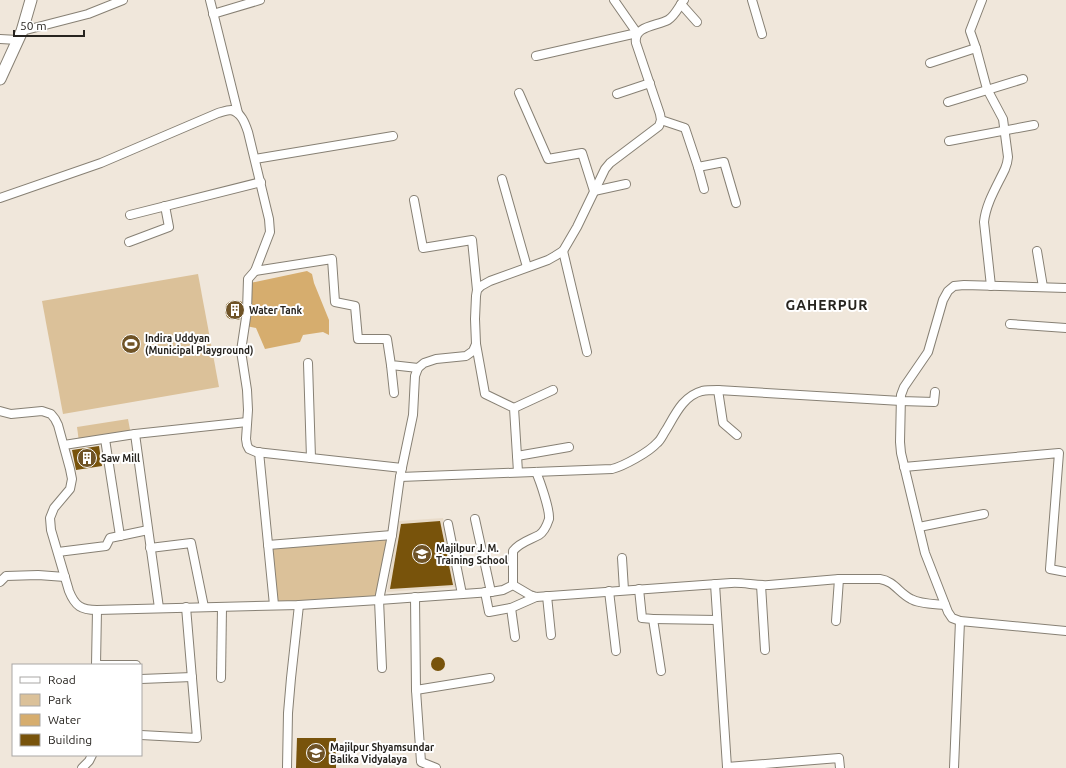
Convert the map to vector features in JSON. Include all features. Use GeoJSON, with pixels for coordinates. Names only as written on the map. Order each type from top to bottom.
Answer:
{"type":"FeatureCollection","features":[{"type":"Feature","properties":{"kind":"main road"},"geometry":{"type":"LineString","coordinates":[[0,79],[20,36],[31,0]]}},
{"type":"Feature","properties":{"kind":"street"},"geometry":{"type":"LineString","coordinates":[[0,39],[20,36],[88,14],[123,0]]}},
{"type":"Feature","properties":{"kind":"street"},"geometry":{"type":"LineString","coordinates":[[210,0],[238,113],[244,121],[248,132],[269,219],[270,232],[254,271],[248,278],[247,311],[241,351],[247,390],[246,439],[247,445],[252,451],[311,458],[401,472],[536,472],[612,469],[619,467],[650,449],[658,442],[678,409],[687,399],[704,391],[718,390],[934,402],[935,392]]}},
{"type":"Feature","properties":{"kind":"street"},"geometry":{"type":"LineString","coordinates":[[214,14],[260,0]]}},
{"type":"Feature","properties":{"kind":"street"},"geometry":{"type":"LineString","coordinates":[[614,0],[637,33]]}},
{"type":"Feature","properties":{"kind":"street"},"geometry":{"type":"LineString","coordinates":[[752,0],[762,34]]}},
{"type":"Feature","properties":{"kind":"street"},"geometry":{"type":"LineString","coordinates":[[982,0],[970,31],[987,89],[1003,119],[1007,163],[987,206],[984,222],[991,286]]}},
{"type":"Feature","properties":{"kind":"street"},"geometry":{"type":"LineString","coordinates":[[536,56],[637,33],[669,20],[682,2],[698,22]]}},
{"type":"Feature","properties":{"kind":"street"},"geometry":{"type":"LineString","coordinates":[[477,290],[490,281],[548,260],[563,251],[577,227],[604,169],[659,126],[661,120],[660,114],[636,43],[635,38],[637,33]]}},
{"type":"Feature","properties":{"kind":"street"},"geometry":{"type":"LineString","coordinates":[[930,63],[976,48]]}},
{"type":"Feature","properties":{"kind":"street"},"geometry":{"type":"LineString","coordinates":[[948,102],[1023,79]]}},
{"type":"Feature","properties":{"kind":"street"},"geometry":{"type":"LineString","coordinates":[[617,94],[650,83]]}},
{"type":"Feature","properties":{"kind":"street"},"geometry":{"type":"LineString","coordinates":[[519,93],[548,159],[582,153],[594,191]]}},
{"type":"Feature","properties":{"kind":"street"},"geometry":{"type":"LineString","coordinates":[[0,198],[101,163],[218,113],[230,110],[238,113]]}},
{"type":"Feature","properties":{"kind":"street"},"geometry":{"type":"LineString","coordinates":[[661,120],[685,128],[704,189]]}},
{"type":"Feature","properties":{"kind":"street"},"geometry":{"type":"LineString","coordinates":[[949,141],[1034,125]]}},
{"type":"Feature","properties":{"kind":"street"},"geometry":{"type":"LineString","coordinates":[[255,159],[393,136]]}},
{"type":"Feature","properties":{"kind":"street"},"geometry":{"type":"LineString","coordinates":[[698,167],[724,162],[736,203]]}},
{"type":"Feature","properties":{"kind":"street"},"geometry":{"type":"LineString","coordinates":[[502,179],[527,267]]}},
{"type":"Feature","properties":{"kind":"street"},"geometry":{"type":"LineString","coordinates":[[130,215],[261,182]]}},
{"type":"Feature","properties":{"kind":"street"},"geometry":{"type":"LineString","coordinates":[[594,191],[626,184]]}},
{"type":"Feature","properties":{"kind":"street"},"geometry":{"type":"LineString","coordinates":[[414,200],[422,248],[472,240],[477,290],[475,319],[476,344],[484,394],[514,408]]}},
{"type":"Feature","properties":{"kind":"street"},"geometry":{"type":"LineString","coordinates":[[129,242],[169,227],[165,206]]}},
{"type":"Feature","properties":{"kind":"street"},"geometry":{"type":"LineString","coordinates":[[563,251],[587,352]]}},
{"type":"Feature","properties":{"kind":"street"},"geometry":{"type":"LineString","coordinates":[[1037,251],[1043,287]]}},
{"type":"Feature","properties":{"kind":"street"},"geometry":{"type":"LineString","coordinates":[[254,271],[332,259],[335,302],[355,306],[358,339],[387,339],[394,393]]}},
{"type":"Feature","properties":{"kind":"street"},"geometry":{"type":"LineString","coordinates":[[1066,288],[964,285],[954,286],[948,291],[943,300],[928,352],[904,387],[901,401],[900,442],[904,467],[925,553],[945,605],[952,618],[960,621],[1066,631]]}},
{"type":"Feature","properties":{"kind":"street"},"geometry":{"type":"LineString","coordinates":[[1010,324],[1066,328]]}},
{"type":"Feature","properties":{"kind":"street"},"geometry":{"type":"LineString","coordinates":[[382,668],[379,600],[392,535],[401,472],[413,415],[415,376],[418,368],[424,363],[466,356],[473,351],[476,344]]}},
{"type":"Feature","properties":{"kind":"street"},"geometry":{"type":"LineString","coordinates":[[308,363],[311,458]]}},
{"type":"Feature","properties":{"kind":"street"},"geometry":{"type":"LineString","coordinates":[[391,365],[418,368]]}},
{"type":"Feature","properties":{"kind":"street"},"geometry":{"type":"LineString","coordinates":[[514,408],[552,390]]}},
{"type":"Feature","properties":{"kind":"street"},"geometry":{"type":"LineString","coordinates":[[718,390],[723,423],[737,435]]}},
{"type":"Feature","properties":{"kind":"street"},"geometry":{"type":"LineString","coordinates":[[514,408],[518,472]]}},
{"type":"Feature","properties":{"kind":"street"},"geometry":{"type":"LineString","coordinates":[[0,411],[11,414],[42,411],[51,414],[58,425],[72,479],[70,489],[54,508],[50,518],[51,530],[72,600],[78,606],[88,610],[299,605],[488,592],[503,590],[513,585]]}},
{"type":"Feature","properties":{"kind":"street"},"geometry":{"type":"LineString","coordinates":[[64,445],[135,434],[247,422]]}},
{"type":"Feature","properties":{"kind":"street"},"geometry":{"type":"LineString","coordinates":[[135,434],[159,608]]}},
{"type":"Feature","properties":{"kind":"street"},"geometry":{"type":"LineString","coordinates":[[106,439],[120,536]]}},
{"type":"Feature","properties":{"kind":"street"},"geometry":{"type":"LineString","coordinates":[[517,456],[569,447]]}},
{"type":"Feature","properties":{"kind":"street"},"geometry":{"type":"LineString","coordinates":[[259,452],[274,605]]}},
{"type":"Feature","properties":{"kind":"street"},"geometry":{"type":"LineString","coordinates":[[904,467],[1059,453],[1050,569],[1066,572]]}},
{"type":"Feature","properties":{"kind":"street"},"geometry":{"type":"LineString","coordinates":[[513,585],[513,551],[522,544],[541,534],[549,518],[540,481],[536,472]]}},
{"type":"Feature","properties":{"kind":"street"},"geometry":{"type":"LineString","coordinates":[[919,527],[984,514]]}},
{"type":"Feature","properties":{"kind":"street"},"geometry":{"type":"LineString","coordinates":[[475,519],[488,592],[489,612],[511,608],[536,597],[547,596],[737,582],[761,586],[839,580],[880,579],[891,582],[912,600],[945,605]]}},
{"type":"Feature","properties":{"kind":"street"},"geometry":{"type":"LineString","coordinates":[[448,524],[462,594]]}},
{"type":"Feature","properties":{"kind":"street"},"geometry":{"type":"LineString","coordinates":[[58,552],[106,546],[110,538],[148,530]]}},
{"type":"Feature","properties":{"kind":"street"},"geometry":{"type":"LineString","coordinates":[[268,546],[392,535]]}},
{"type":"Feature","properties":{"kind":"street"},"geometry":{"type":"LineString","coordinates":[[150,548],[191,543],[204,607]]}},
{"type":"Feature","properties":{"kind":"street"},"geometry":{"type":"LineString","coordinates":[[622,558],[624,590]]}},
{"type":"Feature","properties":{"kind":"street"},"geometry":{"type":"LineString","coordinates":[[0,582],[6,576],[65,576]]}},
{"type":"Feature","properties":{"kind":"street"},"geometry":{"type":"LineString","coordinates":[[836,621],[839,580]]}},
{"type":"Feature","properties":{"kind":"street"},"geometry":{"type":"LineString","coordinates":[[715,584],[727,767],[839,758],[840,768]]}},
{"type":"Feature","properties":{"kind":"street"},"geometry":{"type":"LineString","coordinates":[[513,585],[536,597]]}},
{"type":"Feature","properties":{"kind":"street"},"geometry":{"type":"LineString","coordinates":[[761,586],[765,650]]}},
{"type":"Feature","properties":{"kind":"street"},"geometry":{"type":"LineString","coordinates":[[639,589],[642,618],[717,620]]}},
{"type":"Feature","properties":{"kind":"street"},"geometry":{"type":"LineString","coordinates":[[609,592],[616,651]]}},
{"type":"Feature","properties":{"kind":"street"},"geometry":{"type":"LineString","coordinates":[[547,596],[550,635]]}},
{"type":"Feature","properties":{"kind":"street"},"geometry":{"type":"LineString","coordinates":[[415,597],[416,690],[421,762],[436,768]]}},
{"type":"Feature","properties":{"kind":"street"},"geometry":{"type":"LineString","coordinates":[[287,768],[288,706],[299,605]]}},
{"type":"Feature","properties":{"kind":"street"},"geometry":{"type":"LineString","coordinates":[[221,678],[222,607]]}},
{"type":"Feature","properties":{"kind":"street"},"geometry":{"type":"LineString","coordinates":[[142,735],[197,738],[186,608]]}},
{"type":"Feature","properties":{"kind":"street"},"geometry":{"type":"LineString","coordinates":[[511,608],[515,637]]}},
{"type":"Feature","properties":{"kind":"street"},"geometry":{"type":"LineString","coordinates":[[96,664],[97,610]]}},
{"type":"Feature","properties":{"kind":"street"},"geometry":{"type":"LineString","coordinates":[[653,619],[661,671]]}},
{"type":"Feature","properties":{"kind":"street"},"geometry":{"type":"LineString","coordinates":[[954,768],[960,621]]}},
{"type":"Feature","properties":{"kind":"street"},"geometry":{"type":"LineString","coordinates":[[142,679],[192,677]]}},
{"type":"Feature","properties":{"kind":"street"},"geometry":{"type":"LineString","coordinates":[[416,690],[490,678]]}},
{"type":"Feature","properties":{"kind":"street"},"geometry":{"type":"LineString","coordinates":[[82,768],[92,756]]}},
{"type":"Feature","properties":{"kind":"shaded area","name":"Majilpur J. M. Training School"},"geometry":{"type":"Polygon","coordinates":[[[443,518],[456,587],[387,592],[399,521],[443,518]]]}},
{"type":"Feature","properties":{"kind":"green space","name":"Indira Uddyan (Municipal Playground)"},"geometry":{"type":"Polygon","coordinates":[[[198,274],[219,387],[63,414],[42,301],[198,274]]]}},
{"type":"Feature","properties":{"kind":"green space"},"geometry":{"type":"Polygon","coordinates":[[[128,419],[131,435],[79,442],[77,427],[128,419]]]}},
{"type":"Feature","properties":{"kind":"green space"},"geometry":{"type":"Polygon","coordinates":[[[392,535],[379,600],[274,605],[268,546],[392,535]]]}},
{"type":"Feature","properties":{"kind":"water"},"geometry":{"type":"Polygon","coordinates":[[[307,271],[312,274],[314,283],[329,320],[329,335],[323,332],[303,335],[300,342],[265,349],[256,328],[246,326],[250,283],[307,271]]]}},
{"type":"Feature","properties":{"kind":"building","name":"Water Tank"},"geometry":{"type":"Polygon","coordinates":[[[234,300],[242,302],[240,319],[238,320],[230,319],[227,317],[225,312],[226,305],[234,300]]]}},
{"type":"Feature","properties":{"kind":"building","name":"Saw Mill"},"geometry":{"type":"Polygon","coordinates":[[[99,446],[102,466],[76,470],[72,450],[99,446]]]}},
{"type":"Feature","properties":{"kind":"building","name":"Majilpur J. M. Training School"},"geometry":{"type":"Polygon","coordinates":[[[440,521],[453,585],[390,589],[401,524],[440,521]]]}},
{"type":"Feature","properties":{"kind":"building"},"geometry":{"type":"Polygon","coordinates":[[[435,657],[441,657],[445,661],[445,667],[441,671],[435,671],[431,667],[431,661],[435,657]]]}},
{"type":"Feature","properties":{"kind":"building","name":"Majilpur Shyamsundar Balika Vidyalaya"},"geometry":{"type":"Polygon","coordinates":[[[297,738],[336,738],[336,768],[296,768],[297,738]]]}},
{"type":"Feature","properties":{"kind":"place","name":"Water Tank"},"geometry":{"type":"Point","coordinates":[235,310]}},
{"type":"Feature","properties":{"kind":"place","name":"Indira Uddyan (Municipal Playground)"},"geometry":{"type":"Point","coordinates":[131,344]}},
{"type":"Feature","properties":{"kind":"place","name":"Saw Mill"},"geometry":{"type":"Point","coordinates":[87,458]}},
{"type":"Feature","properties":{"kind":"place","name":"Majilpur J. M. Training School"},"geometry":{"type":"Point","coordinates":[422,554]}},
{"type":"Feature","properties":{"kind":"place","name":"Majilpur Shyamsundar Balika Vidyalaya"},"geometry":{"type":"Point","coordinates":[316,753]}},
{"type":"Feature","properties":{"kind":"district","name":"GAHERPUR"},"geometry":{"type":"Point","coordinates":[827,305]}}]}
